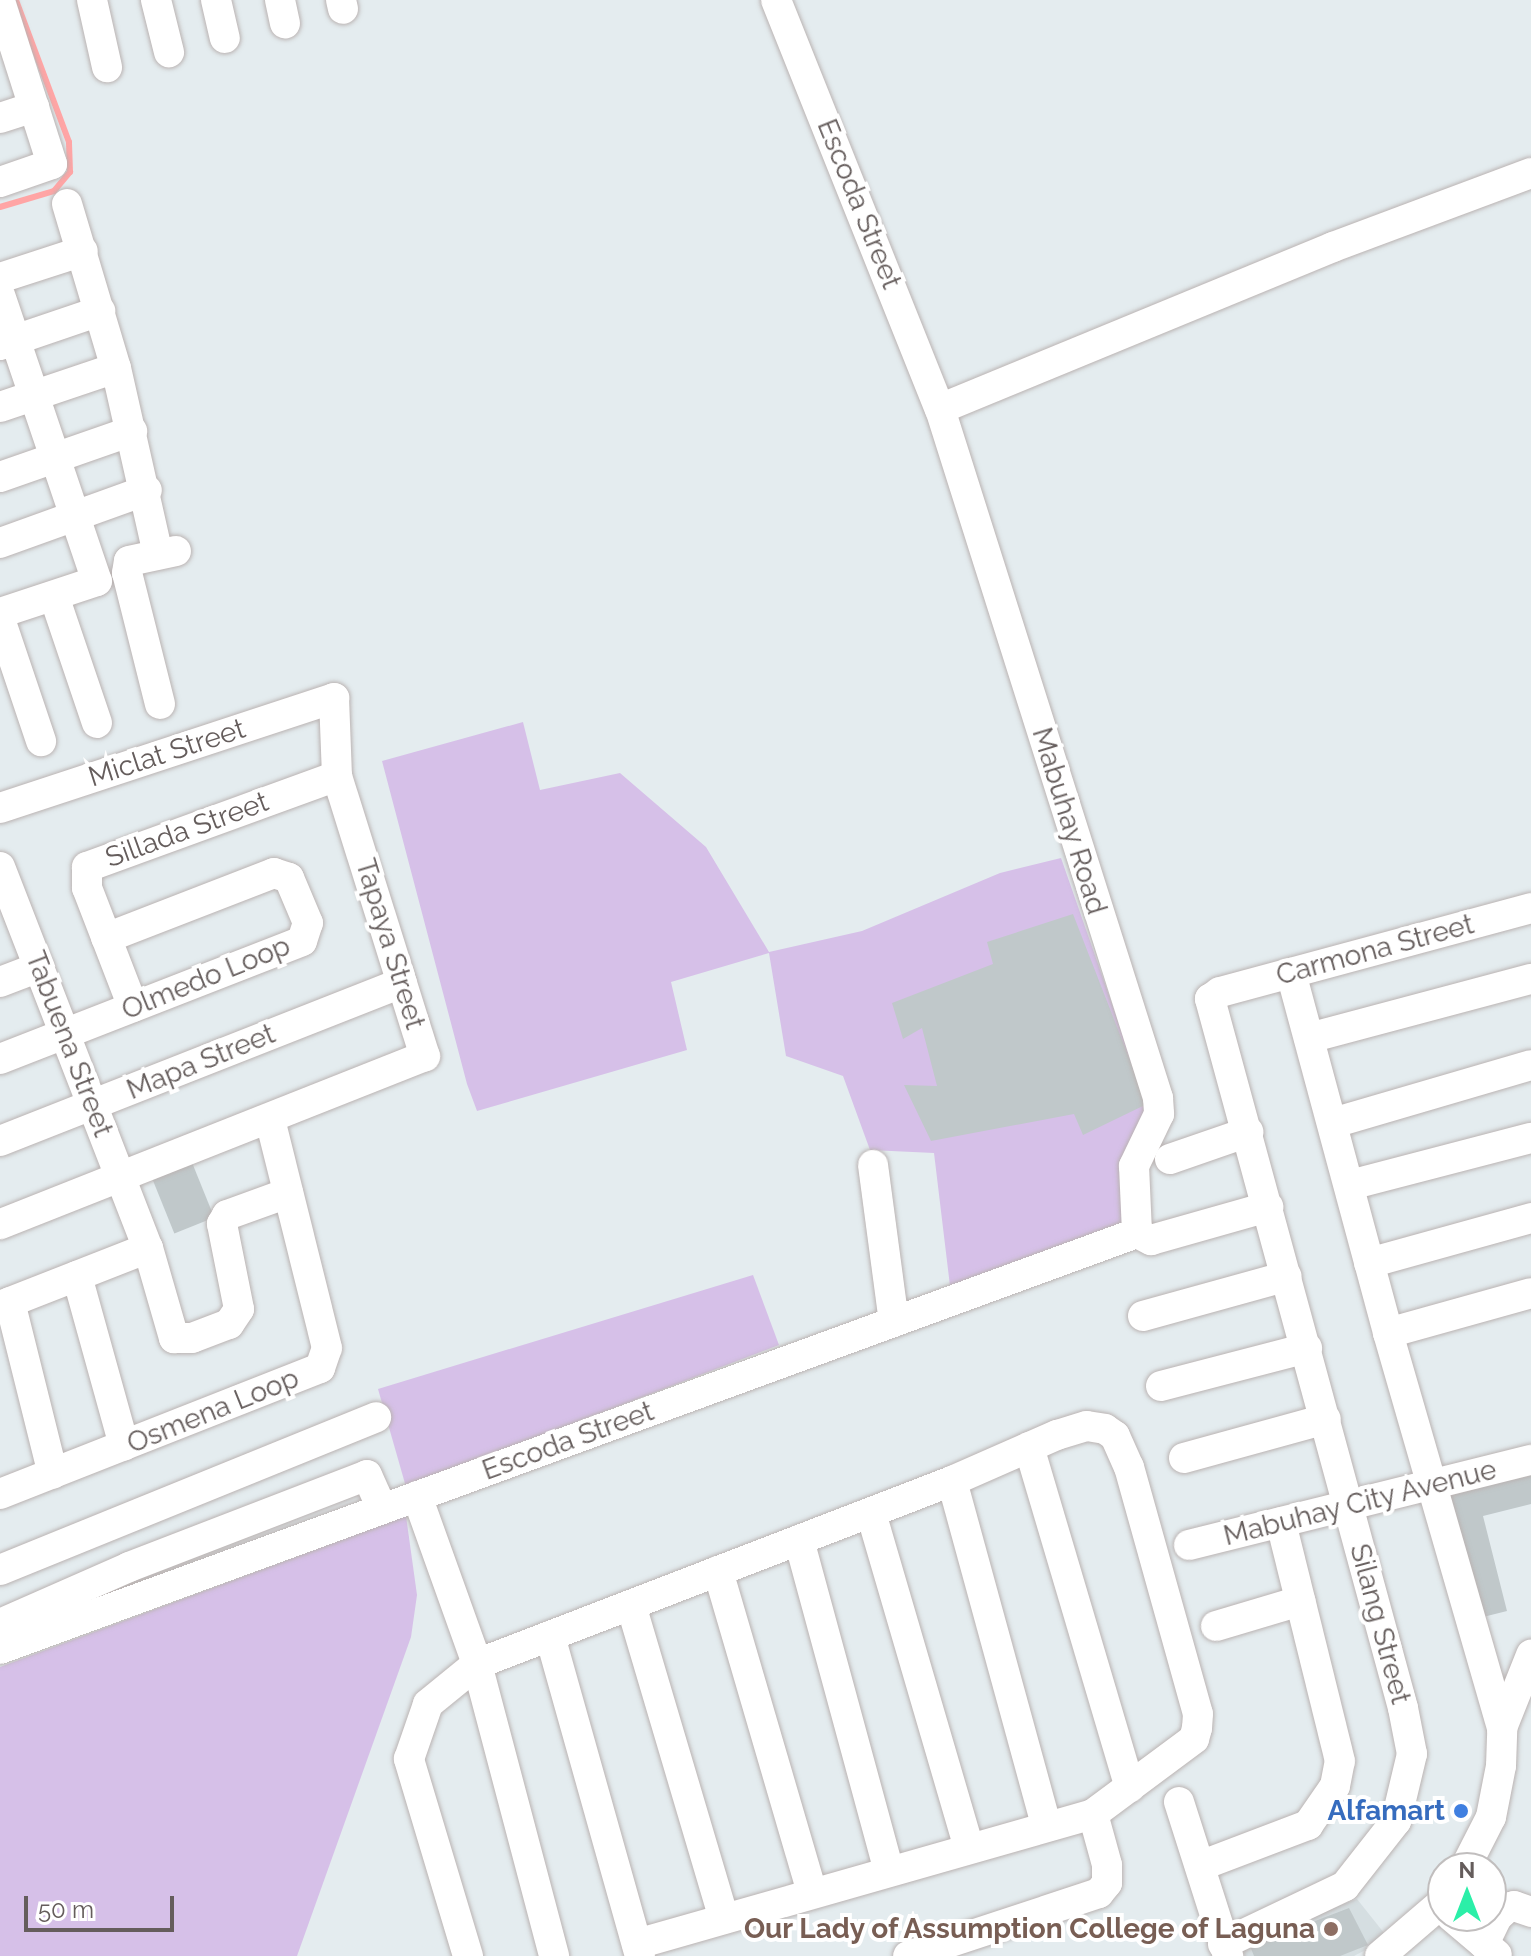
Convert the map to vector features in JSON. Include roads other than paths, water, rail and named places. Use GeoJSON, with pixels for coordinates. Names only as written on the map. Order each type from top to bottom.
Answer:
{"type":"FeatureCollection","features":[{"type":"Feature","properties":{"kind":"street"},"geometry":{"type":"LineString","coordinates":[[92,0],[107,67]]}},
{"type":"Feature","properties":{"kind":"street"},"geometry":{"type":"LineString","coordinates":[[156,0],[169,52]]}},
{"type":"Feature","properties":{"kind":"street"},"geometry":{"type":"LineString","coordinates":[[216,0],[225,38]]}},
{"type":"Feature","properties":{"kind":"street","name":"Escoda Street"},"geometry":{"type":"LineString","coordinates":[[776,0],[940,409]]}},
{"type":"Feature","properties":{"kind":"street"},"geometry":{"type":"LineString","coordinates":[[0,1],[52,164],[0,182]]}},
{"type":"Feature","properties":{"kind":"street"},"geometry":{"type":"LineString","coordinates":[[0,118],[34,107]]}},
{"type":"Feature","properties":{"kind":"street"},"geometry":{"type":"LineString","coordinates":[[940,409],[1333,247],[1531,173]]}},
{"type":"Feature","properties":{"kind":"street"},"geometry":{"type":"LineString","coordinates":[[67,204],[83,251],[167,553],[129,561],[127,573],[160,704]]}},
{"type":"Feature","properties":{"kind":"street"},"geometry":{"type":"LineString","coordinates":[[0,278],[83,251]]}},
{"type":"Feature","properties":{"kind":"street"},"geometry":{"type":"LineString","coordinates":[[0,295],[8,342],[34,396],[97,581],[0,616],[41,741]]}},
{"type":"Feature","properties":{"kind":"street"},"geometry":{"type":"LineString","coordinates":[[8,342],[100,311]]}},
{"type":"Feature","properties":{"kind":"street"},"geometry":{"type":"LineString","coordinates":[[0,407],[116,368]]}},
{"type":"Feature","properties":{"kind":"street","name":"Mabuhay Road"},"geometry":{"type":"LineString","coordinates":[[940,409],[1158,1098],[1156,1122],[1134,1166],[1137,1233]]}},
{"type":"Feature","properties":{"kind":"street"},"geometry":{"type":"LineString","coordinates":[[0,477],[132,431]]}},
{"type":"Feature","properties":{"kind":"street"},"geometry":{"type":"LineString","coordinates":[[0,543],[147,490]]}},
{"type":"Feature","properties":{"kind":"street"},"geometry":{"type":"LineString","coordinates":[[54,596],[97,723]]}},
{"type":"Feature","properties":{"kind":"street","name":"Tapaya Street"},"geometry":{"type":"LineString","coordinates":[[0,1224],[425,1056],[337,776],[334,698]]}},
{"type":"Feature","properties":{"kind":"street","name":"Miclat Street"},"geometry":{"type":"LineString","coordinates":[[0,808],[334,698]]}},
{"type":"Feature","properties":{"kind":"street","name":"Sillada Street"},"geometry":{"type":"LineString","coordinates":[[133,1007],[87,888],[87,867],[337,776]]}},
{"type":"Feature","properties":{"kind":"street","name":"Tabuena Street"},"geometry":{"type":"LineString","coordinates":[[0,867],[6,901],[39,967],[148,1248],[174,1338],[192,1338],[229,1324],[239,1309],[222,1224],[227,1215],[288,1193]]}},
{"type":"Feature","properties":{"kind":"street","name":"Olmedo Loop"},"geometry":{"type":"LineString","coordinates":[[0,1059],[302,941],[308,923],[289,878],[274,873],[106,938]]}},
{"type":"Feature","properties":{"kind":"street","name":"Carmona Street"},"geometry":{"type":"LineString","coordinates":[[1220,992],[1531,908]]}},
{"type":"Feature","properties":{"kind":"street"},"geometry":{"type":"LineString","coordinates":[[0,982],[39,967]]}},
{"type":"Feature","properties":{"kind":"street"},"geometry":{"type":"LineString","coordinates":[[1291,973],[1388,1333],[1502,1728],[1501,1766],[1491,1817],[1473,1852]]}},
{"type":"Feature","properties":{"kind":"street"},"geometry":{"type":"LineString","coordinates":[[1309,1038],[1531,979]]}},
{"type":"Feature","properties":{"kind":"street","name":"Mapa Street"},"geometry":{"type":"LineString","coordinates":[[0,1141],[402,983]]}},
{"type":"Feature","properties":{"kind":"street","name":"Silang Street"},"geometry":{"type":"LineString","coordinates":[[1220,992],[1210,999],[1326,1419],[1403,1708],[1412,1754],[1396,1821],[1345,1886],[1225,1950]]}},
{"type":"Feature","properties":{"kind":"street"},"geometry":{"type":"LineString","coordinates":[[1333,1123],[1531,1065]]}},
{"type":"Feature","properties":{"kind":"street","name":"Osmena Loop"},"geometry":{"type":"LineString","coordinates":[[0,1494],[320,1368],[327,1348],[270,1119]]}},
{"type":"Feature","properties":{"kind":"street"},"geometry":{"type":"LineString","coordinates":[[1170,1159],[1248,1132]]}},
{"type":"Feature","properties":{"kind":"street"},"geometry":{"type":"LineString","coordinates":[[1350,1185],[1531,1138]]}},
{"type":"Feature","properties":{"kind":"street"},"geometry":{"type":"LineString","coordinates":[[873,1165],[894,1322]]}},
{"type":"Feature","properties":{"kind":"street"},"geometry":{"type":"LineString","coordinates":[[1137,1233],[1151,1240],[1268,1207]]}},
{"type":"Feature","properties":{"kind":"street"},"geometry":{"type":"LineString","coordinates":[[1369,1263],[1531,1218]]}},
{"type":"Feature","properties":{"kind":"street","name":"Escoda Street"},"geometry":{"type":"LineString","coordinates":[[0,1649],[1137,1233]]}},
{"type":"Feature","properties":{"kind":"street"},"geometry":{"type":"LineString","coordinates":[[53,1474],[5,1304],[148,1248]]}},
{"type":"Feature","properties":{"kind":"street"},"geometry":{"type":"LineString","coordinates":[[77,1276],[124,1446]]}},
{"type":"Feature","properties":{"kind":"street"},"geometry":{"type":"LineString","coordinates":[[1143,1316],[1287,1276]]}},
{"type":"Feature","properties":{"kind":"street"},"geometry":{"type":"LineString","coordinates":[[1388,1333],[1531,1293]]}},
{"type":"Feature","properties":{"kind":"street"},"geometry":{"type":"LineString","coordinates":[[1161,1386],[1307,1348]]}},
{"type":"Feature","properties":{"kind":"street"},"geometry":{"type":"LineString","coordinates":[[0,1570],[376,1417]]}},
{"type":"Feature","properties":{"kind":"street"},"geometry":{"type":"LineString","coordinates":[[1184,1458],[1326,1419]]}},
{"type":"Feature","properties":{"kind":"street"},"geometry":{"type":"LineString","coordinates":[[468,1956],[409,1759],[428,1704],[477,1664],[718,1571],[871,1513],[1087,1426],[1105,1429],[1115,1436],[1129,1467],[1198,1714],[1194,1739],[1093,1814],[724,1919],[638,1950],[550,1636]]}},
{"type":"Feature","properties":{"kind":"street"},"geometry":{"type":"LineString","coordinates":[[1029,1447],[1130,1787]]}},
{"type":"Feature","properties":{"kind":"street"},"geometry":{"type":"LineString","coordinates":[[287,1453],[303,1500]]}},
{"type":"Feature","properties":{"kind":"street","name":"Mabuhay City Avenue"},"geometry":{"type":"LineString","coordinates":[[1189,1545],[1531,1460]]}},
{"type":"Feature","properties":{"kind":"street"},"geometry":{"type":"LineString","coordinates":[[3,1613],[70,1592],[367,1475],[382,1509]]}},
{"type":"Feature","properties":{"kind":"street"},"geometry":{"type":"LineString","coordinates":[[229,1477],[247,1521]]}},
{"type":"Feature","properties":{"kind":"street"},"geometry":{"type":"LineString","coordinates":[[952,1481],[1046,1825]]}},
{"type":"Feature","properties":{"kind":"street"},"geometry":{"type":"LineString","coordinates":[[417,1496],[477,1664],[554,1956]]}},
{"type":"Feature","properties":{"kind":"street"},"geometry":{"type":"LineString","coordinates":[[170,1501],[186,1544]]}},
{"type":"Feature","properties":{"kind":"street"},"geometry":{"type":"LineString","coordinates":[[871,1513],[969,1848]]}},
{"type":"Feature","properties":{"kind":"street"},"geometry":{"type":"LineString","coordinates":[[1200,1866],[1308,1825],[1335,1786],[1340,1761],[1281,1522]]}},
{"type":"Feature","properties":{"kind":"street"},"geometry":{"type":"LineString","coordinates":[[111,1525],[129,1567]]}},
{"type":"Feature","properties":{"kind":"street"},"geometry":{"type":"LineString","coordinates":[[799,1540],[889,1871]]}},
{"type":"Feature","properties":{"kind":"street"},"geometry":{"type":"LineString","coordinates":[[53,1549],[70,1592]]}},
{"type":"Feature","properties":{"kind":"street"},"geometry":{"type":"LineString","coordinates":[[718,1571],[812,1893]]}},
{"type":"Feature","properties":{"kind":"street"},"geometry":{"type":"LineString","coordinates":[[1216,1626],[1300,1601]]}},
{"type":"Feature","properties":{"kind":"street"},"geometry":{"type":"LineString","coordinates":[[631,1605],[724,1919]]}},
{"type":"Feature","properties":{"kind":"street"},"geometry":{"type":"LineString","coordinates":[[1502,1728],[1531,1655]]}},
{"type":"Feature","properties":{"kind":"street"},"geometry":{"type":"LineString","coordinates":[[1179,1802],[1225,1950]]}},
{"type":"Feature","properties":{"kind":"street"},"geometry":{"type":"LineString","coordinates":[[908,1956],[1099,1893],[1107,1883],[1107,1865],[1093,1814]]}},
{"type":"Feature","properties":{"kind":"street"},"geometry":{"type":"LineString","coordinates":[[1492,1950],[1497,1917],[1514,1906],[1531,1912]]}},
{"type":"Feature","properties":{"kind":"street"},"geometry":{"type":"LineString","coordinates":[[1380,1956],[1427,1921]]}},
{"type":"Feature","properties":{"kind":"street"},"geometry":{"type":"LineString","coordinates":[[1471,1932],[1492,1950]]}},
{"type":"Feature","properties":{"kind":"waterway"},"geometry":{"type":"LineString","coordinates":[[0,207],[54,191],[70,172],[69,142],[16,0]]}},
{"type":"Feature","properties":{"kind":"place","name":"Alfamart"},"geometry":{"type":"Point","coordinates":[1461,1811]}},
{"type":"Feature","properties":{"kind":"place","name":"Our Lady of Assumption College of Laguna"},"geometry":{"type":"Point","coordinates":[1331,1929]}}]}
